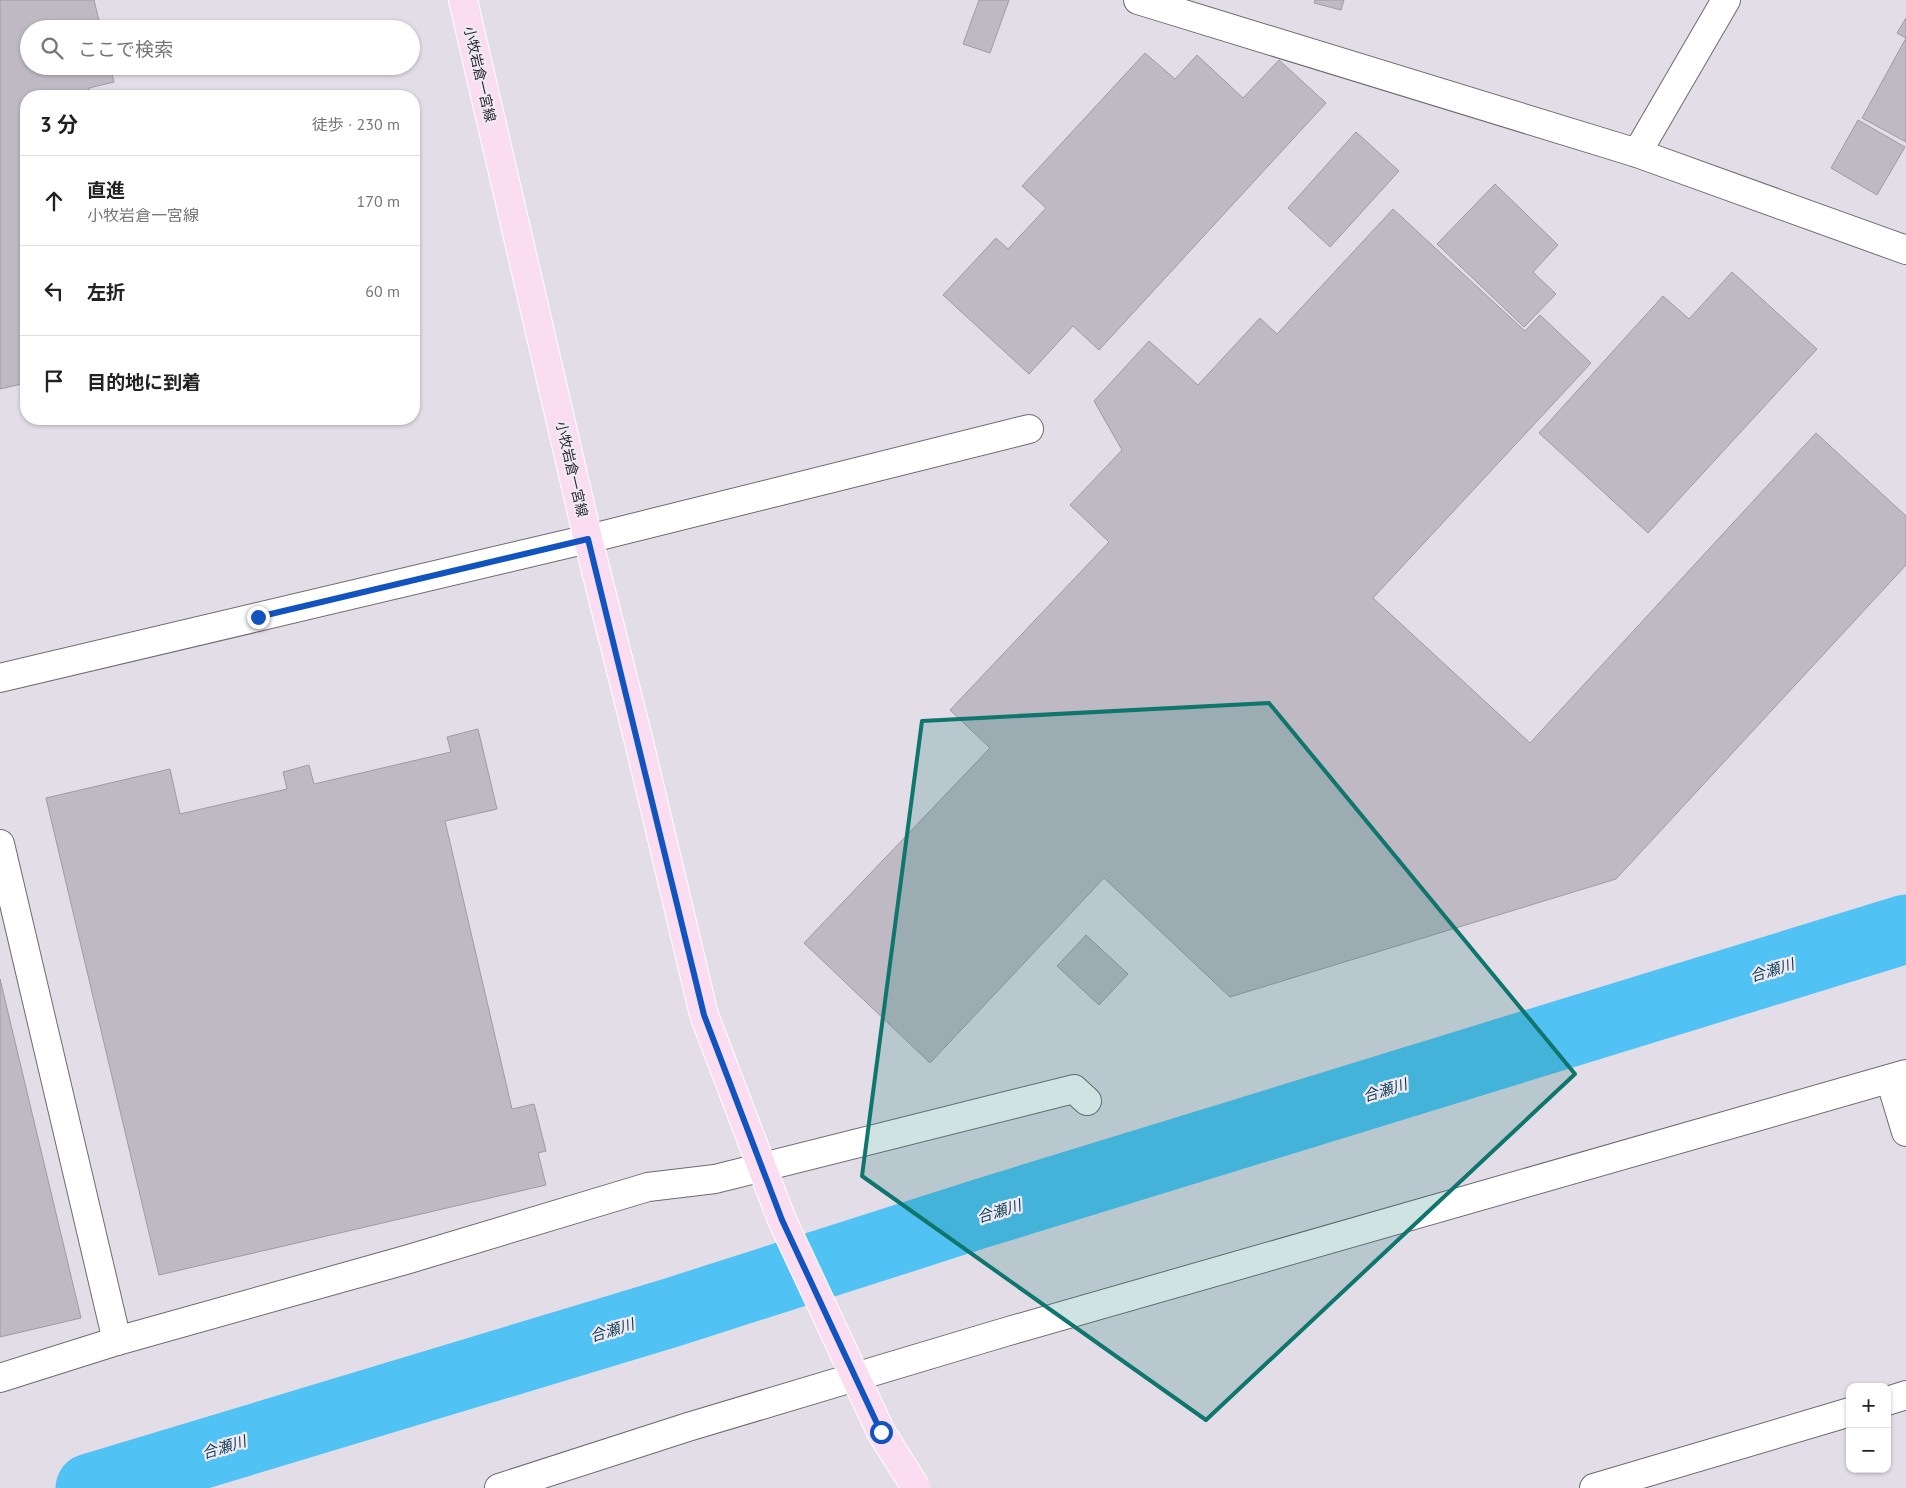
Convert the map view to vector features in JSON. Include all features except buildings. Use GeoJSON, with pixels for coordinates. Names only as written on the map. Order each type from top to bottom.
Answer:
{"type":"FeatureCollection","features":[{"type":"Feature","properties":{"kind":"main road","name":"小牧岩倉一宮線"},"geometry":{"type":"LineString","coordinates":[[463,0],[588,539],[640,746],[704,1015],[782,1220],[881,1432],[916,1488]]}},
{"type":"Feature","properties":{"kind":"street"},"geometry":{"type":"LineString","coordinates":[[1138,0],[1637,153],[1906,250]]}},
{"type":"Feature","properties":{"kind":"street"},"geometry":{"type":"LineString","coordinates":[[1637,153],[1726,0]]}},
{"type":"Feature","properties":{"kind":"street"},"geometry":{"type":"LineString","coordinates":[[0,678],[588,539],[1029,430]]}},
{"type":"Feature","properties":{"kind":"street"},"geometry":{"type":"LineString","coordinates":[[0,844],[117,1342]]}},
{"type":"Feature","properties":{"kind":"street"},"geometry":{"type":"LineString","coordinates":[[499,1488],[688,1427],[983,1338],[1898,1076],[1906,1132]]}},
{"type":"Feature","properties":{"kind":"street"},"geometry":{"type":"LineString","coordinates":[[0,1378],[117,1342],[400,1262],[648,1187],[715,1179],[1074,1089],[1087,1101]]}},
{"type":"Feature","properties":{"kind":"street"},"geometry":{"type":"LineString","coordinates":[[1891,1400],[1906,1395]]}},
{"type":"Feature","properties":{"kind":"street"},"geometry":{"type":"LineString","coordinates":[[1594,1488],[1846,1413]]}},
{"type":"Feature","properties":{"kind":"highlighted area"},"geometry":{"type":"Polygon","coordinates":[[[1269,703],[1575,1074],[1206,1420],[862,1176],[922,721],[1269,703]]]}},
{"type":"Feature","properties":{"kind":"waterway","name":"合瀬川"},"geometry":{"type":"LineString","coordinates":[[90,1488],[670,1313],[976,1215],[1906,929]]}},
{"type":"Feature","properties":{"kind":"route"},"geometry":{"type":"LineString","coordinates":[[258,617],[588,539],[640,746],[704,1015],[782,1220],[881,1432]]}}]}
